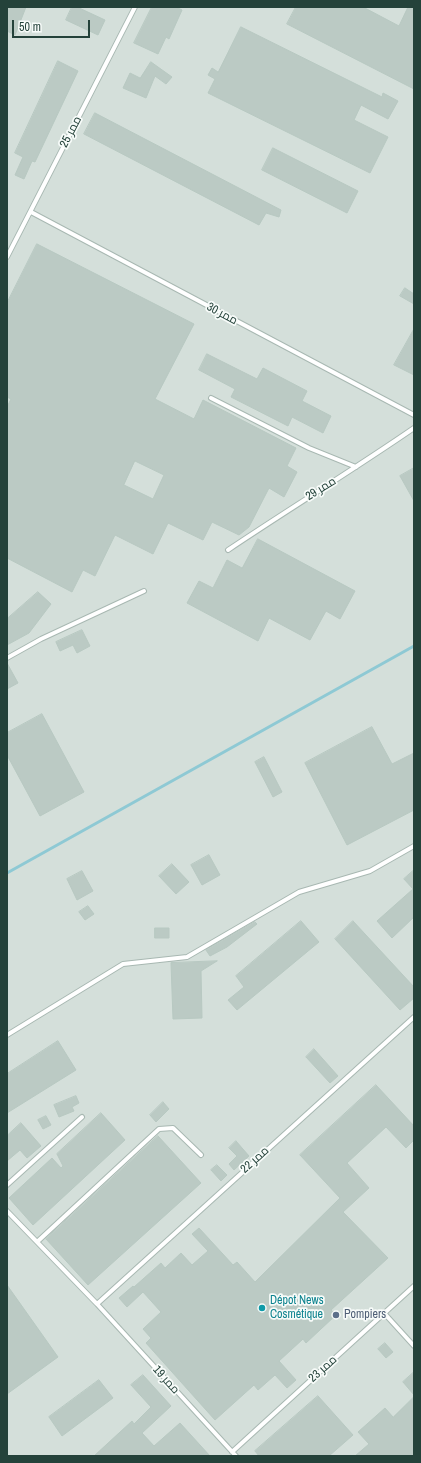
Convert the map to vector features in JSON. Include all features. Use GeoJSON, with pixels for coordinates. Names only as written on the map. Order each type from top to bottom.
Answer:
{"type":"FeatureCollection","features":[{"type":"Feature","properties":{"kind":"lane","name":"ممر 25"},"geometry":{"type":"LineString","coordinates":[[7,257],[135,7]]}},
{"type":"Feature","properties":{"kind":"lane","name":"ممر 30"},"geometry":{"type":"LineString","coordinates":[[30,212],[414,415]]}},
{"type":"Feature","properties":{"kind":"lane"},"geometry":{"type":"LineString","coordinates":[[211,398],[309,448],[356,467]]}},
{"type":"Feature","properties":{"kind":"lane","name":"ممر 29"},"geometry":{"type":"LineString","coordinates":[[228,550],[414,428]]}},
{"type":"Feature","properties":{"kind":"lane"},"geometry":{"type":"LineString","coordinates":[[7,658],[41,639],[144,592]]}},
{"type":"Feature","properties":{"kind":"lane"},"geometry":{"type":"LineString","coordinates":[[7,1035],[123,964],[187,957],[299,892],[370,871],[414,846]]}},
{"type":"Feature","properties":{"kind":"lane","name":"ممر 22"},"geometry":{"type":"LineString","coordinates":[[97,1304],[414,1017]]}},
{"type":"Feature","properties":{"kind":"lane"},"geometry":{"type":"LineString","coordinates":[[7,1185],[82,1117]]}},
{"type":"Feature","properties":{"kind":"lane"},"geometry":{"type":"LineString","coordinates":[[37,1242],[159,1129],[173,1128],[201,1155]]}},
{"type":"Feature","properties":{"kind":"lane","name":"ممر 19"},"geometry":{"type":"LineString","coordinates":[[7,1210],[97,1304],[236,1456]]}},
{"type":"Feature","properties":{"kind":"lane","name":"ممر 23"},"geometry":{"type":"LineString","coordinates":[[232,1452],[414,1286]]}},
{"type":"Feature","properties":{"kind":"lane"},"geometry":{"type":"LineString","coordinates":[[384,1313],[414,1346]]}},
{"type":"Feature","properties":{"kind":"shaded area"},"geometry":{"type":"Polygon","coordinates":[[[7,7],[414,7],[414,1456],[7,1456],[7,7]]]}},
{"type":"Feature","properties":{"kind":"building"},"geometry":{"type":"Polygon","coordinates":[[[7,7],[26,7],[15,35],[7,31],[7,7]]]}},
{"type":"Feature","properties":{"kind":"building"},"geometry":{"type":"Polygon","coordinates":[[[72,7],[77,7],[105,20],[98,35],[66,20],[72,7]]]}},
{"type":"Feature","properties":{"kind":"building"},"geometry":{"type":"Polygon","coordinates":[[[152,7],[176,7],[182,10],[169,39],[166,37],[158,54],[134,43],[152,7]]]}},
{"type":"Feature","properties":{"kind":"building"},"geometry":{"type":"Polygon","coordinates":[[[296,7],[363,7],[399,26],[408,7],[414,7],[414,89],[287,24],[296,7]]]}},
{"type":"Feature","properties":{"kind":"building"},"geometry":{"type":"Polygon","coordinates":[[[241,27],[382,97],[383,93],[398,101],[388,119],[361,105],[354,120],[388,137],[370,173],[208,93],[215,79],[208,75],[212,68],[218,72],[241,27]]]}},
{"type":"Feature","properties":{"kind":"building"},"geometry":{"type":"Polygon","coordinates":[[[58,61],[78,71],[35,162],[32,161],[24,179],[15,175],[23,157],[15,153],[58,61]]]}},
{"type":"Feature","properties":{"kind":"building"},"geometry":{"type":"Polygon","coordinates":[[[151,62],[172,77],[166,84],[155,76],[146,98],[123,88],[130,73],[140,78],[151,62]]]}},
{"type":"Feature","properties":{"kind":"building"},"geometry":{"type":"Polygon","coordinates":[[[95,113],[281,210],[279,217],[266,213],[259,225],[84,134],[95,113]]]}},
{"type":"Feature","properties":{"kind":"building"},"geometry":{"type":"Polygon","coordinates":[[[273,148],[358,191],[347,213],[262,170],[273,148]]]}},
{"type":"Feature","properties":{"kind":"building"},"geometry":{"type":"Polygon","coordinates":[[[37,244],[194,324],[155,399],[194,419],[203,400],[296,448],[287,466],[297,472],[284,497],[269,488],[249,527],[239,535],[212,522],[203,540],[168,523],[153,554],[115,535],[95,576],[83,570],[72,592],[7,558],[7,407],[11,399],[7,397],[7,303],[37,244]],[[135,461],[124,485],[153,499],[164,475],[135,461]]]}},
{"type":"Feature","properties":{"kind":"building"},"geometry":{"type":"Polygon","coordinates":[[[405,288],[414,294],[414,304],[400,296],[405,288]]]}},
{"type":"Feature","properties":{"kind":"building"},"geometry":{"type":"Polygon","coordinates":[[[414,329],[414,375],[394,365],[414,329]]]}},
{"type":"Feature","properties":{"kind":"building"},"geometry":{"type":"Polygon","coordinates":[[[207,354],[257,379],[263,368],[307,391],[302,401],[331,416],[323,433],[292,417],[288,426],[231,397],[235,389],[199,370],[207,354]]]}},
{"type":"Feature","properties":{"kind":"building"},"geometry":{"type":"Polygon","coordinates":[[[414,468],[414,501],[400,476],[414,468]]]}},
{"type":"Feature","properties":{"kind":"building"},"geometry":{"type":"Polygon","coordinates":[[[258,539],[355,591],[340,619],[326,611],[310,640],[269,618],[258,641],[187,603],[199,581],[213,588],[227,560],[242,568],[258,539]]]}},
{"type":"Feature","properties":{"kind":"building"},"geometry":{"type":"Polygon","coordinates":[[[38,592],[51,604],[29,633],[7,645],[7,619],[38,592]]]}},
{"type":"Feature","properties":{"kind":"building"},"geometry":{"type":"Polygon","coordinates":[[[82,630],[90,646],[77,653],[73,645],[60,651],[56,642],[82,630]]]}},
{"type":"Feature","properties":{"kind":"building"},"geometry":{"type":"Polygon","coordinates":[[[7,663],[18,683],[7,689],[7,663]]]}},
{"type":"Feature","properties":{"kind":"building"},"geometry":{"type":"Polygon","coordinates":[[[42,714],[84,792],[40,816],[7,755],[7,733],[42,714]]]}},
{"type":"Feature","properties":{"kind":"building"},"geometry":{"type":"Polygon","coordinates":[[[372,727],[392,764],[414,753],[414,810],[347,845],[305,763],[372,727]]]}},
{"type":"Feature","properties":{"kind":"building"},"geometry":{"type":"Polygon","coordinates":[[[264,757],[282,792],[273,797],[255,762],[264,757]]]}},
{"type":"Feature","properties":{"kind":"building"},"geometry":{"type":"Polygon","coordinates":[[[209,855],[220,875],[202,885],[191,865],[209,855]]]}},
{"type":"Feature","properties":{"kind":"building"},"geometry":{"type":"Polygon","coordinates":[[[172,864],[189,882],[176,894],[159,876],[172,864]]]}},
{"type":"Feature","properties":{"kind":"building"},"geometry":{"type":"Polygon","coordinates":[[[414,870],[414,917],[392,938],[377,921],[413,889],[404,879],[414,870]]]}},
{"type":"Feature","properties":{"kind":"building"},"geometry":{"type":"Polygon","coordinates":[[[82,871],[93,891],[77,900],[67,879],[82,871]]]}},
{"type":"Feature","properties":{"kind":"building"},"geometry":{"type":"Polygon","coordinates":[[[88,906],[94,914],[85,920],[79,912],[88,906]]]}},
{"type":"Feature","properties":{"kind":"building"},"geometry":{"type":"Polygon","coordinates":[[[301,921],[319,942],[237,1010],[228,1000],[244,987],[236,976],[301,921]]]}},
{"type":"Feature","properties":{"kind":"building"},"geometry":{"type":"Polygon","coordinates":[[[353,921],[414,987],[414,998],[400,1010],[335,939],[353,921]]]}},
{"type":"Feature","properties":{"kind":"building"},"geometry":{"type":"Polygon","coordinates":[[[255,922],[257,924],[227,947],[210,956],[206,950],[255,922]]]}},
{"type":"Feature","properties":{"kind":"building"},"geometry":{"type":"Polygon","coordinates":[[[155,928],[169,928],[169,938],[155,938],[155,928]]]}},
{"type":"Feature","properties":{"kind":"building"},"geometry":{"type":"Polygon","coordinates":[[[217,961],[201,971],[202,1018],[173,1019],[171,963],[217,961]]]}},
{"type":"Feature","properties":{"kind":"building"},"geometry":{"type":"Polygon","coordinates":[[[58,1041],[76,1070],[7,1113],[7,1074],[58,1041]]]}},
{"type":"Feature","properties":{"kind":"building"},"geometry":{"type":"Polygon","coordinates":[[[314,1049],[338,1076],[330,1083],[306,1057],[314,1049]]]}},
{"type":"Feature","properties":{"kind":"building"},"geometry":{"type":"Polygon","coordinates":[[[376,1085],[414,1126],[414,1140],[406,1148],[386,1127],[347,1163],[369,1188],[343,1212],[388,1258],[331,1310],[336,1315],[306,1343],[303,1339],[279,1361],[296,1380],[287,1388],[275,1375],[258,1390],[254,1385],[215,1420],[146,1343],[151,1338],[143,1329],[161,1312],[143,1292],[127,1307],[119,1298],[161,1263],[165,1268],[181,1253],[192,1265],[208,1251],[192,1234],[199,1228],[233,1265],[237,1262],[255,1282],[340,1198],[300,1155],[376,1085]]]}},
{"type":"Feature","properties":{"kind":"building"},"geometry":{"type":"Polygon","coordinates":[[[76,1096],[79,1103],[72,1107],[74,1111],[59,1117],[54,1105],[76,1096]]]}},
{"type":"Feature","properties":{"kind":"building"},"geometry":{"type":"Polygon","coordinates":[[[163,1102],[169,1109],[156,1122],[150,1115],[163,1102]]]}},
{"type":"Feature","properties":{"kind":"building"},"geometry":{"type":"Polygon","coordinates":[[[101,1113],[125,1140],[33,1225],[9,1198],[52,1158],[61,1168],[63,1166],[57,1154],[101,1113]]]}},
{"type":"Feature","properties":{"kind":"building"},"geometry":{"type":"Polygon","coordinates":[[[46,1116],[51,1125],[43,1129],[38,1120],[46,1116]]]}},
{"type":"Feature","properties":{"kind":"building"},"geometry":{"type":"Polygon","coordinates":[[[21,1123],[41,1146],[27,1158],[20,1150],[7,1161],[7,1136],[21,1123]]]}},
{"type":"Feature","properties":{"kind":"building"},"geometry":{"type":"Polygon","coordinates":[[[158,1136],[201,1183],[88,1285],[46,1239],[158,1136]]]}},
{"type":"Feature","properties":{"kind":"building"},"geometry":{"type":"Polygon","coordinates":[[[236,1141],[249,1156],[234,1170],[229,1164],[237,1156],[229,1148],[236,1141]]]}},
{"type":"Feature","properties":{"kind":"building"},"geometry":{"type":"Polygon","coordinates":[[[217,1165],[227,1175],[221,1181],[211,1170],[217,1165]]]}},
{"type":"Feature","properties":{"kind":"building"},"geometry":{"type":"Polygon","coordinates":[[[7,1285],[58,1357],[7,1394],[7,1285]]]}},
{"type":"Feature","properties":{"kind":"building"},"geometry":{"type":"Polygon","coordinates":[[[385,1343],[393,1352],[386,1358],[378,1349],[385,1343]]]}},
{"type":"Feature","properties":{"kind":"building"},"geometry":{"type":"Polygon","coordinates":[[[414,1372],[414,1395],[403,1382],[414,1372]]]}},
{"type":"Feature","properties":{"kind":"building"},"geometry":{"type":"Polygon","coordinates":[[[143,1375],[171,1406],[142,1433],[154,1446],[180,1423],[210,1456],[94,1456],[132,1421],[134,1424],[151,1407],[131,1385],[143,1375]]]}},
{"type":"Feature","properties":{"kind":"building"},"geometry":{"type":"Polygon","coordinates":[[[99,1380],[113,1398],[62,1436],[49,1417],[99,1380]]]}},
{"type":"Feature","properties":{"kind":"building"},"geometry":{"type":"Polygon","coordinates":[[[318,1396],[353,1435],[329,1456],[259,1456],[255,1451],[318,1396]]]}},
{"type":"Feature","properties":{"kind":"building"},"geometry":{"type":"Polygon","coordinates":[[[414,1397],[414,1456],[355,1456],[369,1444],[358,1432],[385,1408],[393,1417],[414,1397]]]}},
{"type":"Feature","properties":{"kind":"waterway"},"geometry":{"type":"LineString","coordinates":[[7,873],[414,646]]}},
{"type":"Feature","properties":{"kind":"place","name":"Dépot News Cosmétique"},"geometry":{"type":"Point","coordinates":[262,1308]}},
{"type":"Feature","properties":{"kind":"place","name":"Pompiers"},"geometry":{"type":"Point","coordinates":[336,1315]}}]}
